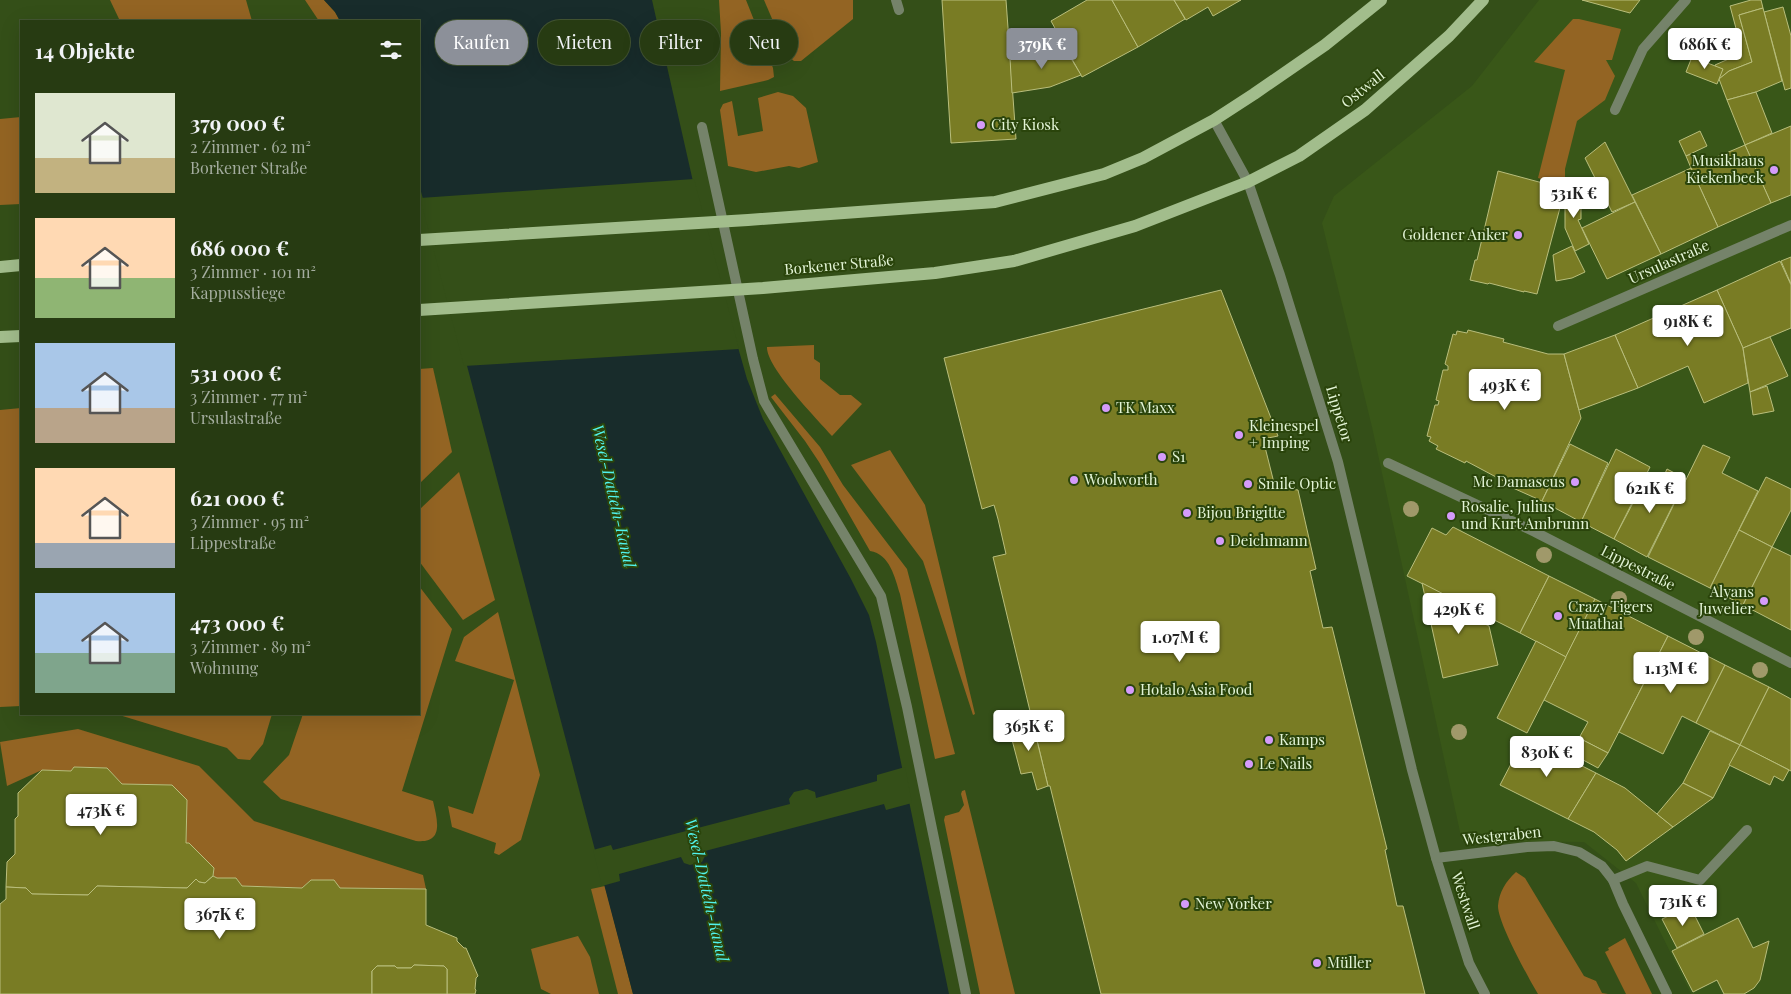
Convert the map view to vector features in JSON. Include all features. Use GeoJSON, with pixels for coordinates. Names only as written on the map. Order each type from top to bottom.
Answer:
{"type":"FeatureCollection","features":[{"type":"Feature","properties":{"kind":"main road"},"geometry":{"type":"LineString","coordinates":[[420,240],[748,220],[995,202],[1104,174],[1143,158],[1214,120],[1325,44],[1381,0]]}},
{"type":"Feature","properties":{"kind":"main road","name":"Ostwall"},"geometry":{"type":"LineString","coordinates":[[1248,182],[1299,156],[1365,110],[1449,36],[1483,0]]}},
{"type":"Feature","properties":{"kind":"main road","name":"Borkener Straße"},"geometry":{"type":"LineString","coordinates":[[420,310],[763,288],[934,273],[1014,261],[1135,226],[1248,182]]}},
{"type":"Feature","properties":{"kind":"main road"},"geometry":{"type":"LineString","coordinates":[[0,267],[20,265]]}},
{"type":"Feature","properties":{"kind":"main road"},"geometry":{"type":"LineString","coordinates":[[0,337],[20,336]]}},
{"type":"Feature","properties":{"kind":"street"},"geometry":{"type":"LineString","coordinates":[[1615,110],[1643,48],[1686,0]]}},
{"type":"Feature","properties":{"kind":"street","name":"Lippetor"},"geometry":{"type":"LineString","coordinates":[[1214,120],[1248,182],[1338,462],[1402,728]]}},
{"type":"Feature","properties":{"kind":"street"},"geometry":{"type":"LineString","coordinates":[[702,128],[764,401],[881,596],[907,707],[966,994]]}},
{"type":"Feature","properties":{"kind":"street","name":"Ursulastraße"},"geometry":{"type":"LineString","coordinates":[[1558,326],[1791,225]]}},
{"type":"Feature","properties":{"kind":"street","name":"Lippestraße"},"geometry":{"type":"LineString","coordinates":[[1388,463],[1535,532],[1791,663]]}},
{"type":"Feature","properties":{"kind":"street","name":"Westwall"},"geometry":{"type":"LineString","coordinates":[[1402,728],[1436,858],[1469,963],[1485,994]]}},
{"type":"Feature","properties":{"kind":"street"},"geometry":{"type":"LineString","coordinates":[[1613,880],[1647,866],[1700,880],[1747,830]]}},
{"type":"Feature","properties":{"kind":"street","name":"Westgraben"},"geometry":{"type":"LineString","coordinates":[[1436,858],[1527,847],[1554,846],[1579,852],[1602,866],[1613,880],[1667,994]]}},
{"type":"Feature","properties":{"kind":"shaded area"},"geometry":{"type":"Polygon","coordinates":[[[110,0],[246,0],[252,20],[120,20],[110,0]]]}},
{"type":"Feature","properties":{"kind":"shaded area"},"geometry":{"type":"Polygon","coordinates":[[[305,0],[324,0],[339,20],[318,20],[305,0]]]}},
{"type":"Feature","properties":{"kind":"shaded area"},"geometry":{"type":"Polygon","coordinates":[[[719,0],[746,0],[754,20],[730,20],[730,65],[772,65],[774,77],[720,91],[721,33],[719,0]]]}},
{"type":"Feature","properties":{"kind":"shaded area"},"geometry":{"type":"Polygon","coordinates":[[[764,0],[853,0],[853,19],[801,61],[798,61],[798,20],[773,20],[764,0]]]}},
{"type":"Feature","properties":{"kind":"shaded area"},"geometry":{"type":"Polygon","coordinates":[[[1539,0],[1791,0],[1791,994],[1691,994],[1636,883],[1584,842],[1462,841],[1372,427],[1322,223],[1334,196],[1472,86],[1539,0]]]}},
{"type":"Feature","properties":{"kind":"shaded area"},"geometry":{"type":"Polygon","coordinates":[[[1573,19],[1621,29],[1612,60],[1606,60],[1615,76],[1605,100],[1577,121],[1565,169],[1565,186],[1538,178],[1565,70],[1534,62],[1573,19]]]}},
{"type":"Feature","properties":{"kind":"shaded area"},"geometry":{"type":"Polygon","coordinates":[[[778,92],[793,96],[806,108],[818,162],[799,168],[789,166],[756,172],[728,166],[720,110],[723,104],[732,101],[738,136],[763,131],[758,98],[778,92]]]}},
{"type":"Feature","properties":{"kind":"shaded area"},"geometry":{"type":"Polygon","coordinates":[[[20,117],[20,204],[0,205],[0,119],[20,117]]]}},
{"type":"Feature","properties":{"kind":"shaded area"},"geometry":{"type":"Polygon","coordinates":[[[814,345],[814,359],[820,363],[820,379],[840,395],[851,395],[862,404],[832,436],[783,379],[769,356],[767,347],[814,345]]]}},
{"type":"Feature","properties":{"kind":"shaded area"},"geometry":{"type":"Polygon","coordinates":[[[433,368],[452,452],[420,483],[420,369],[433,368]]]}},
{"type":"Feature","properties":{"kind":"shaded area"},"geometry":{"type":"Polygon","coordinates":[[[775,394],[820,447],[843,485],[907,569],[955,754],[935,759],[900,594],[891,568],[882,557],[870,551],[819,462],[771,397],[775,394]]]}},
{"type":"Feature","properties":{"kind":"shaded area"},"geometry":{"type":"Polygon","coordinates":[[[20,408],[20,706],[0,707],[0,410],[20,408]]]}},
{"type":"Feature","properties":{"kind":"shaded area"},"geometry":{"type":"Polygon","coordinates":[[[890,450],[925,505],[975,714],[973,715],[923,561],[851,465],[890,450]]]}},
{"type":"Feature","properties":{"kind":"shaded area"},"geometry":{"type":"Polygon","coordinates":[[[459,472],[495,600],[463,620],[420,562],[420,509],[459,472]]]}},
{"type":"Feature","properties":{"kind":"shaded area"},"geometry":{"type":"Polygon","coordinates":[[[420,587],[452,629],[402,791],[433,801],[437,822],[435,834],[431,839],[416,841],[281,799],[263,782],[289,755],[303,715],[420,715],[420,587]]]}},
{"type":"Feature","properties":{"kind":"shaded area"},"geometry":{"type":"Polygon","coordinates":[[[498,612],[540,775],[521,840],[499,855],[494,853],[496,843],[452,827],[448,806],[473,814],[514,680],[455,661],[464,637],[498,612]]]}},
{"type":"Feature","properties":{"kind":"shaded area"},"geometry":{"type":"Polygon","coordinates":[[[119,715],[272,715],[263,744],[250,760],[238,759],[227,748],[119,715]]]}},
{"type":"Feature","properties":{"kind":"shaded area"},"geometry":{"type":"Polygon","coordinates":[[[78,729],[199,766],[254,821],[423,875],[426,889],[340,888],[333,880],[311,880],[302,888],[242,886],[236,878],[217,878],[213,876],[214,868],[189,843],[186,843],[187,800],[172,785],[122,784],[107,768],[74,767],[71,771],[42,770],[7,786],[0,742],[78,729]]]}},
{"type":"Feature","properties":{"kind":"shaded area"},"geometry":{"type":"Polygon","coordinates":[[[965,790],[1015,994],[980,994],[944,820],[945,816],[959,812],[964,805],[961,794],[965,790]]]}},
{"type":"Feature","properties":{"kind":"shaded area"},"geometry":{"type":"Polygon","coordinates":[[[1516,872],[1525,878],[1584,976],[1596,981],[1602,993],[1608,994],[1538,994],[1514,950],[1499,914],[1498,906],[1501,891],[1516,872]]]}},
{"type":"Feature","properties":{"kind":"shaded area"},"geometry":{"type":"Polygon","coordinates":[[[605,886],[633,994],[618,994],[591,889],[605,886]]]}},
{"type":"Feature","properties":{"kind":"shaded area"},"geometry":{"type":"Polygon","coordinates":[[[578,936],[590,957],[599,994],[551,994],[541,989],[531,949],[578,936]]]}},
{"type":"Feature","properties":{"kind":"shaded area"},"geometry":{"type":"Polygon","coordinates":[[[1625,938],[1652,994],[1626,994],[1605,952],[1609,950],[1608,948],[1625,938]]]}},
{"type":"Feature","properties":{"kind":"water","name":"Wesel-Datteln-Kanal"},"geometry":{"type":"Polygon","coordinates":[[[324,0],[652,0],[657,20],[640,20],[640,65],[667,65],[701,217],[747,379],[763,419],[869,615],[949,994],[633,994],[420,188],[420,20],[339,20],[324,0]]]}},
{"type":"Feature","properties":{"kind":"pier"},"geometry":{"type":"Polygon","coordinates":[[[694,179],[739,349],[464,366],[420,198],[694,179]]]}},
{"type":"Feature","properties":{"kind":"pier"},"geometry":{"type":"Polygon","coordinates":[[[905,767],[912,803],[886,810],[884,804],[705,851],[702,862],[690,865],[684,863],[681,857],[619,874],[620,881],[602,886],[593,850],[611,845],[613,850],[790,804],[789,799],[794,792],[807,789],[815,792],[816,798],[877,781],[877,775],[905,767]]]}},
{"type":"Feature","properties":{"kind":"building"},"geometry":{"type":"Polygon","coordinates":[[[942,0],[1006,0],[1016,139],[951,143],[942,0]]]}},
{"type":"Feature","properties":{"kind":"building"},"geometry":{"type":"Polygon","coordinates":[[[1087,0],[1112,0],[1138,47],[1082,77],[1051,21],[1087,0]]]}},
{"type":"Feature","properties":{"kind":"building"},"geometry":{"type":"Polygon","coordinates":[[[1112,0],[1174,0],[1185,19],[1138,47],[1112,0]]]}},
{"type":"Feature","properties":{"kind":"building"},"geometry":{"type":"Polygon","coordinates":[[[1174,0],[1241,0],[1213,16],[1208,7],[1186,20],[1174,0]]]}},
{"type":"Feature","properties":{"kind":"building"},"geometry":{"type":"Polygon","coordinates":[[[1582,0],[1640,0],[1630,13],[1582,0]]]}},
{"type":"Feature","properties":{"kind":"building"},"geometry":{"type":"Polygon","coordinates":[[[1751,0],[1761,0],[1763,8],[1739,15],[1752,62],[1729,71],[1719,79],[1715,65],[1733,57],[1741,47],[1730,6],[1751,0]]]}},
{"type":"Feature","properties":{"kind":"building"},"geometry":{"type":"Polygon","coordinates":[[[1783,7],[1791,36],[1791,88],[1785,90],[1764,12],[1783,7]]]}},
{"type":"Feature","properties":{"kind":"building"},"geometry":{"type":"Polygon","coordinates":[[[1763,8],[1782,81],[1756,92],[1727,100],[1719,79],[1729,71],[1752,62],[1739,15],[1763,8]]]}},
{"type":"Feature","properties":{"kind":"building"},"geometry":{"type":"Polygon","coordinates":[[[1063,45],[1081,75],[1050,87],[1012,93],[1010,58],[1021,57],[1063,45]]]}},
{"type":"Feature","properties":{"kind":"building"},"geometry":{"type":"Polygon","coordinates":[[[1692,57],[1723,69],[1717,84],[1686,72],[1692,57]]]}},
{"type":"Feature","properties":{"kind":"building"},"geometry":{"type":"Polygon","coordinates":[[[1756,92],[1772,133],[1745,145],[1727,100],[1756,92]]]}},
{"type":"Feature","properties":{"kind":"building","name":"Musikhaus Kiekenbeck"},"geometry":{"type":"Polygon","coordinates":[[[1791,126],[1791,195],[1771,203],[1745,145],[1791,126]]]}},
{"type":"Feature","properties":{"kind":"building"},"geometry":{"type":"Polygon","coordinates":[[[1700,131],[1707,146],[1686,156],[1679,141],[1700,131]]]}},
{"type":"Feature","properties":{"kind":"building"},"geometry":{"type":"Polygon","coordinates":[[[1605,142],[1635,202],[1612,212],[1585,158],[1605,142]]]}},
{"type":"Feature","properties":{"kind":"building"},"geometry":{"type":"Polygon","coordinates":[[[1745,145],[1771,203],[1718,227],[1691,168],[1745,145]]]}},
{"type":"Feature","properties":{"kind":"building"},"geometry":{"type":"Polygon","coordinates":[[[1694,153],[1699,164],[1691,168],[1686,156],[1694,153]]]}},
{"type":"Feature","properties":{"kind":"building"},"geometry":{"type":"Polygon","coordinates":[[[1691,168],[1718,227],[1661,254],[1632,195],[1691,168]]]}},
{"type":"Feature","properties":{"kind":"building","name":"Goldener Anker"},"geometry":{"type":"Polygon","coordinates":[[[1498,171],[1565,189],[1537,294],[1470,280],[1475,260],[1477,260],[1498,171]]]}},
{"type":"Feature","properties":{"kind":"building"},"geometry":{"type":"Polygon","coordinates":[[[1565,189],[1581,190],[1581,219],[1578,220],[1589,244],[1575,251],[1565,228],[1565,189]]]}},
{"type":"Feature","properties":{"kind":"building"},"geometry":{"type":"Polygon","coordinates":[[[1635,202],[1661,254],[1607,279],[1582,228],[1635,202]]]}},
{"type":"Feature","properties":{"kind":"building"},"geometry":{"type":"Polygon","coordinates":[[[1572,246],[1585,272],[1572,278],[1556,281],[1553,255],[1572,246]]]}},
{"type":"Feature","properties":{"kind":"building"},"geometry":{"type":"Polygon","coordinates":[[[1791,257],[1791,284],[1781,261],[1791,257]]]}},
{"type":"Feature","properties":{"kind":"building"},"geometry":{"type":"Polygon","coordinates":[[[1780,261],[1791,285],[1791,328],[1743,348],[1717,290],[1780,261]]]}},
{"type":"Feature","properties":{"kind":"building"},"geometry":{"type":"Polygon","coordinates":[[[1221,290],[1278,436],[1263,439],[1275,487],[1298,490],[1316,569],[1310,571],[1323,628],[1332,627],[1387,849],[1385,850],[1397,906],[1403,906],[1425,994],[1101,994],[1050,786],[1048,786],[993,557],[1006,554],[998,519],[994,505],[982,509],[944,358],[1221,290]]]}},
{"type":"Feature","properties":{"kind":"building"},"geometry":{"type":"Polygon","coordinates":[[[1717,290],[1743,348],[1748,383],[1704,403],[1688,366],[1638,388],[1615,335],[1717,290]]]}},
{"type":"Feature","properties":{"kind":"building"},"geometry":{"type":"Polygon","coordinates":[[[1468,330],[1504,339],[1503,342],[1548,354],[1564,354],[1581,418],[1542,501],[1513,488],[1513,486],[1466,461],[1465,463],[1436,449],[1438,446],[1429,441],[1431,437],[1427,436],[1435,405],[1438,405],[1439,401],[1436,400],[1443,370],[1448,370],[1448,366],[1445,364],[1453,334],[1456,335],[1457,331],[1467,333],[1468,330]]]}},
{"type":"Feature","properties":{"kind":"building"},"geometry":{"type":"Polygon","coordinates":[[[1615,335],[1638,388],[1579,410],[1564,354],[1615,335]]]}},
{"type":"Feature","properties":{"kind":"building"},"geometry":{"type":"Polygon","coordinates":[[[1770,337],[1788,376],[1750,392],[1743,348],[1770,337]]]}},
{"type":"Feature","properties":{"kind":"building"},"geometry":{"type":"Polygon","coordinates":[[[1767,386],[1774,411],[1753,415],[1750,392],[1767,386]]]}},
{"type":"Feature","properties":{"kind":"building","name":"Mc Damascus"},"geometry":{"type":"Polygon","coordinates":[[[1570,444],[1608,463],[1581,522],[1542,501],[1570,444]]]}},
{"type":"Feature","properties":{"kind":"building"},"geometry":{"type":"Polygon","coordinates":[[[1703,445],[1730,457],[1722,473],[1758,491],[1710,588],[1648,557],[1703,445]]]}},
{"type":"Feature","properties":{"kind":"building"},"geometry":{"type":"Polygon","coordinates":[[[1616,449],[1650,467],[1614,539],[1581,522],[1616,449]]]}},
{"type":"Feature","properties":{"kind":"building"},"geometry":{"type":"Polygon","coordinates":[[[1667,469],[1686,479],[1647,557],[1614,539],[1644,482],[1658,489],[1667,469]]]}},
{"type":"Feature","properties":{"kind":"building"},"geometry":{"type":"Polygon","coordinates":[[[1766,477],[1791,489],[1791,510],[1772,547],[1739,530],[1766,477]]]}},
{"type":"Feature","properties":{"kind":"building"},"geometry":{"type":"Polygon","coordinates":[[[1453,527],[1549,576],[1520,633],[1407,576],[1432,528],[1446,535],[1453,527]]]}},
{"type":"Feature","properties":{"kind":"building"},"geometry":{"type":"Polygon","coordinates":[[[1739,530],[1772,547],[1743,605],[1710,588],[1739,530]]]}},
{"type":"Feature","properties":{"kind":"building"},"geometry":{"type":"Polygon","coordinates":[[[1772,547],[1791,556],[1791,630],[1743,605],[1772,547]]]}},
{"type":"Feature","properties":{"kind":"building","name":"Crazy Tigers Muathai"},"geometry":{"type":"Polygon","coordinates":[[[1549,576],[1595,599],[1566,657],[1520,633],[1549,576]]]}},
{"type":"Feature","properties":{"kind":"building"},"geometry":{"type":"Polygon","coordinates":[[[1422,583],[1484,615],[1481,622],[1489,626],[1498,665],[1443,678],[1422,583]]]}},
{"type":"Feature","properties":{"kind":"building"},"geometry":{"type":"Polygon","coordinates":[[[1595,599],[1668,636],[1608,753],[1579,738],[1588,722],[1544,700],[1595,599]]]}},
{"type":"Feature","properties":{"kind":"building"},"geometry":{"type":"Polygon","coordinates":[[[1668,636],[1725,665],[1696,723],[1682,716],[1663,754],[1619,732],[1668,636]]]}},
{"type":"Feature","properties":{"kind":"building"},"geometry":{"type":"Polygon","coordinates":[[[1536,641],[1566,657],[1527,733],[1497,718],[1536,641]]]}},
{"type":"Feature","properties":{"kind":"building"},"geometry":{"type":"Polygon","coordinates":[[[1725,665],[1769,687],[1740,745],[1696,723],[1725,665]]]}},
{"type":"Feature","properties":{"kind":"building"},"geometry":{"type":"Polygon","coordinates":[[[1769,687],[1791,699],[1791,771],[1740,745],[1769,687]]]}},
{"type":"Feature","properties":{"kind":"building"},"geometry":{"type":"Polygon","coordinates":[[[1030,712],[1048,786],[1037,790],[1032,772],[1021,774],[1011,736],[1023,733],[1018,715],[1030,712]]]}},
{"type":"Feature","properties":{"kind":"building"},"geometry":{"type":"Polygon","coordinates":[[[1710,731],[1740,745],[1713,798],[1683,783],[1710,731]]]}},
{"type":"Feature","properties":{"kind":"building"},"geometry":{"type":"Polygon","coordinates":[[[1525,737],[1596,773],[1568,819],[1500,785],[1525,737]]]}},
{"type":"Feature","properties":{"kind":"building"},"geometry":{"type":"Polygon","coordinates":[[[1579,738],[1608,753],[1598,768],[1572,754],[1579,738]]]}},
{"type":"Feature","properties":{"kind":"building"},"geometry":{"type":"Polygon","coordinates":[[[1740,745],[1789,770],[1783,781],[1774,776],[1770,785],[1729,765],[1740,745]]]}},
{"type":"Feature","properties":{"kind":"building"},"geometry":{"type":"Polygon","coordinates":[[[74,767],[107,768],[122,784],[172,785],[187,800],[186,843],[189,843],[214,868],[213,876],[205,883],[199,882],[196,879],[187,888],[97,886],[88,895],[32,894],[26,888],[6,887],[7,862],[15,854],[15,819],[18,816],[18,793],[42,770],[71,771],[74,767]]]}},
{"type":"Feature","properties":{"kind":"building"},"geometry":{"type":"Polygon","coordinates":[[[1596,773],[1625,788],[1673,827],[1626,861],[1617,850],[1594,832],[1568,819],[1596,773]]]}},
{"type":"Feature","properties":{"kind":"building"},"geometry":{"type":"Polygon","coordinates":[[[1683,783],[1713,798],[1673,827],[1657,814],[1683,783]]]}},
{"type":"Feature","properties":{"kind":"building"},"geometry":{"type":"Polygon","coordinates":[[[213,876],[217,878],[236,878],[242,886],[302,888],[311,880],[334,880],[340,888],[426,889],[426,925],[457,938],[457,941],[466,948],[478,976],[476,978],[475,994],[447,994],[447,969],[444,966],[414,965],[411,968],[377,966],[372,971],[372,994],[0,994],[0,904],[6,899],[6,887],[26,888],[32,894],[88,895],[97,886],[187,888],[196,879],[199,882],[205,883],[213,876]]]}},
{"type":"Feature","properties":{"kind":"building"},"geometry":{"type":"Polygon","coordinates":[[[1690,906],[1704,934],[1677,948],[1662,919],[1690,906]]]}},
{"type":"Feature","properties":{"kind":"building"},"geometry":{"type":"Polygon","coordinates":[[[1738,918],[1753,948],[1769,941],[1760,980],[1754,988],[1744,994],[1724,994],[1717,980],[1693,992],[1672,951],[1738,918]]]}},
{"type":"Feature","properties":{"kind":"building"},"geometry":{"type":"Polygon","coordinates":[[[414,965],[444,966],[447,969],[447,994],[372,994],[372,971],[377,966],[411,968],[414,965]]]}},
{"type":"Feature","properties":{"kind":"place","name":"City Kiosk"},"geometry":{"type":"Point","coordinates":[981,125]}},
{"type":"Feature","properties":{"kind":"place","name":"Musikhaus Kiekenbeck"},"geometry":{"type":"Point","coordinates":[1774,170]}},
{"type":"Feature","properties":{"kind":"place","name":"Goldener Anker"},"geometry":{"type":"Point","coordinates":[1518,235]}},
{"type":"Feature","properties":{"kind":"place","name":"TK Maxx"},"geometry":{"type":"Point","coordinates":[1106,408]}},
{"type":"Feature","properties":{"kind":"place","name":"Kleinespel + Imping"},"geometry":{"type":"Point","coordinates":[1239,435]}},
{"type":"Feature","properties":{"kind":"place","name":"S1"},"geometry":{"type":"Point","coordinates":[1162,457]}},
{"type":"Feature","properties":{"kind":"place","name":"Woolworth"},"geometry":{"type":"Point","coordinates":[1074,480]}},
{"type":"Feature","properties":{"kind":"place","name":"Mc Damascus"},"geometry":{"type":"Point","coordinates":[1575,482]}},
{"type":"Feature","properties":{"kind":"place","name":"Smile Optic"},"geometry":{"type":"Point","coordinates":[1248,484]}},
{"type":"Feature","properties":{"kind":"place","name":"Bijou Brigitte"},"geometry":{"type":"Point","coordinates":[1187,513]}},
{"type":"Feature","properties":{"kind":"place","name":"Rosalie, Julius und Kurt Ambrunn"},"geometry":{"type":"Point","coordinates":[1451,516]}},
{"type":"Feature","properties":{"kind":"place","name":"Deichmann"},"geometry":{"type":"Point","coordinates":[1220,541]}},
{"type":"Feature","properties":{"kind":"place","name":"Alyans Juwelier"},"geometry":{"type":"Point","coordinates":[1764,601]}},
{"type":"Feature","properties":{"kind":"place","name":"Crazy Tigers Muathai"},"geometry":{"type":"Point","coordinates":[1558,616]}},
{"type":"Feature","properties":{"kind":"place","name":"Hotalo Asia Food"},"geometry":{"type":"Point","coordinates":[1130,690]}},
{"type":"Feature","properties":{"kind":"place","name":"Kamps"},"geometry":{"type":"Point","coordinates":[1269,740]}},
{"type":"Feature","properties":{"kind":"place","name":"Le Nails"},"geometry":{"type":"Point","coordinates":[1249,764]}},
{"type":"Feature","properties":{"kind":"place","name":"New Yorker"},"geometry":{"type":"Point","coordinates":[1185,904]}},
{"type":"Feature","properties":{"kind":"place","name":"Müller"},"geometry":{"type":"Point","coordinates":[1317,963]}}]}
